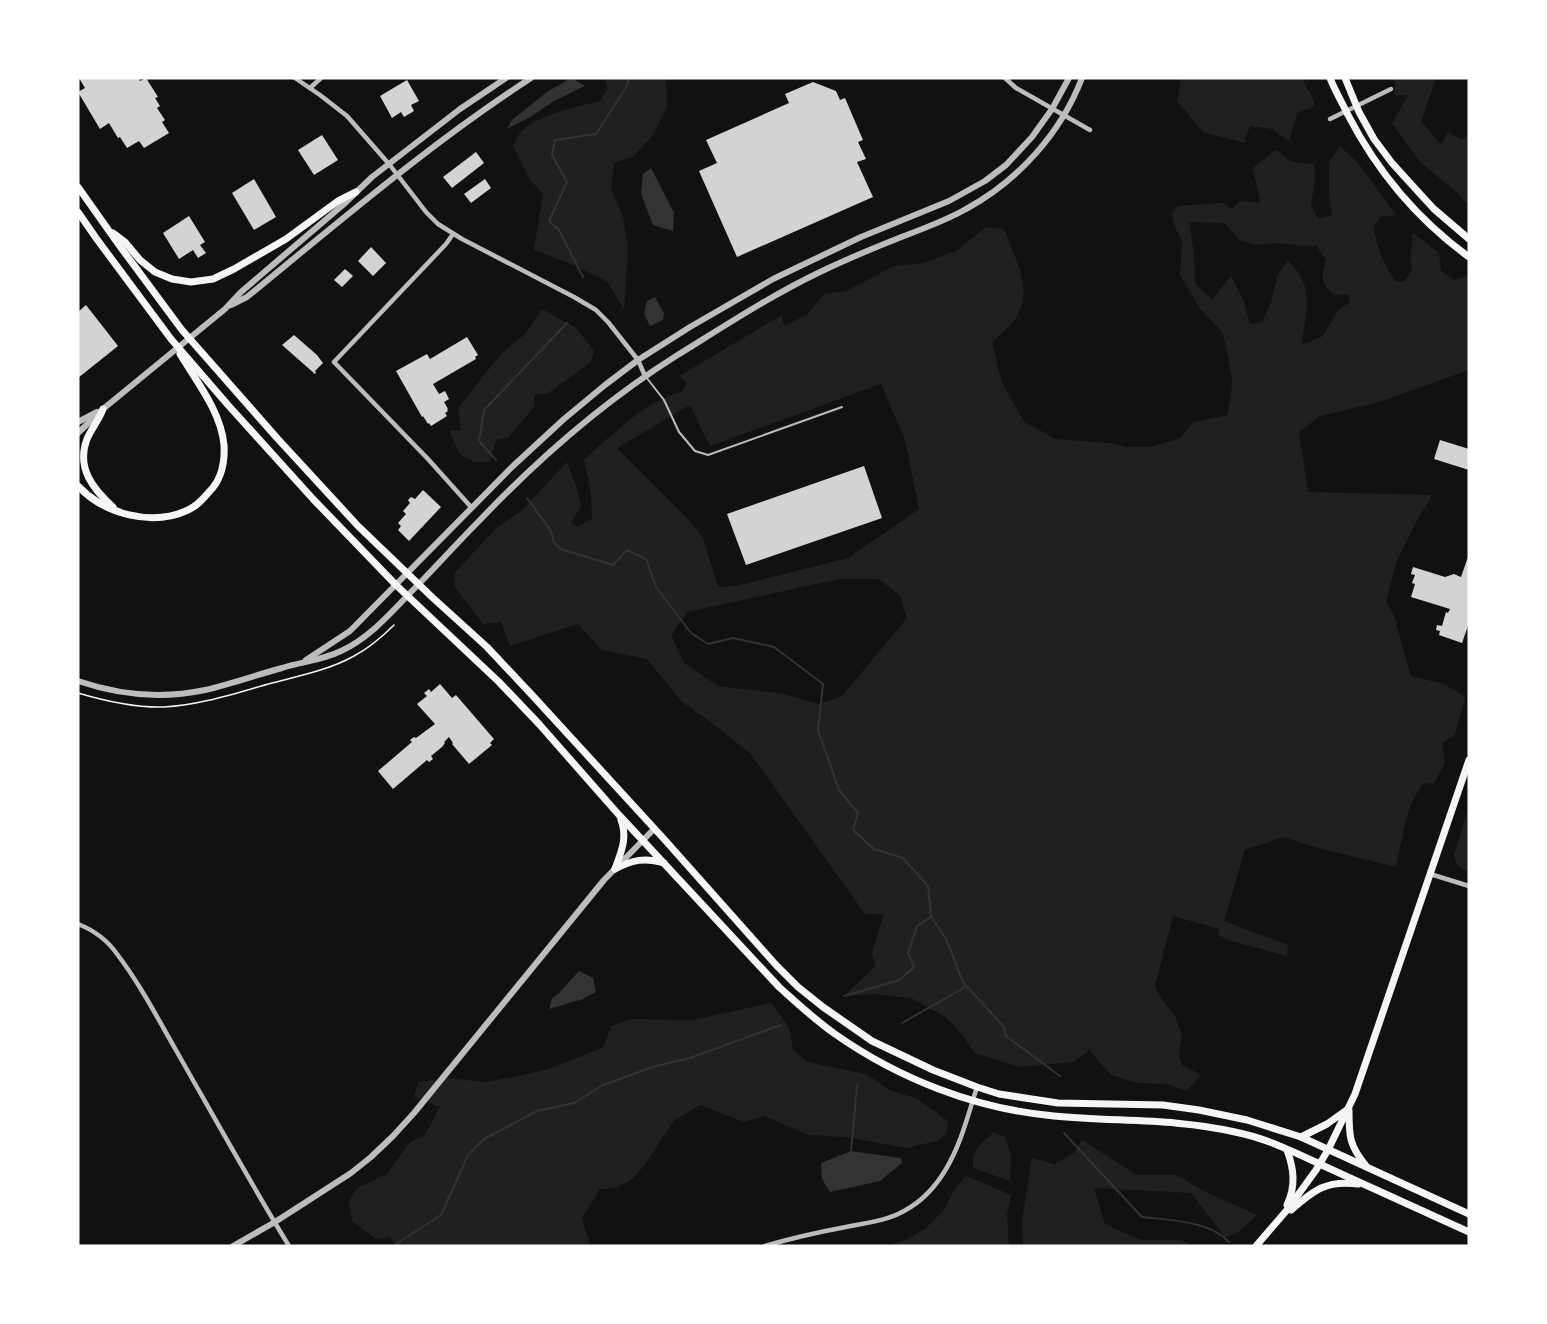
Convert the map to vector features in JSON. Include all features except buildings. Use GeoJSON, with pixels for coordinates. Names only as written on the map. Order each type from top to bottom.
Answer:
{"type":"FeatureCollection","features":[{"type":"Feature","properties":{"kind":"main road"},"geometry":{"type":"LineString","coordinates":[[1330,78],[1336,94],[1365,146],[1396,190],[1435,230],[1469,257]]}},
{"type":"Feature","properties":{"kind":"main road"},"geometry":{"type":"LineString","coordinates":[[1345,78],[1374,139],[1392,163],[1434,209],[1469,239]]}},
{"type":"Feature","properties":{"kind":"main road"},"geometry":{"type":"LineString","coordinates":[[78,187],[182,330],[324,490],[418,585],[487,647],[776,965],[823,1007],[889,1050],[977,1088],[999,1094],[1058,1103],[1163,1105],[1247,1120],[1301,1137],[1469,1214]]}},
{"type":"Feature","properties":{"kind":"main road"},"geometry":{"type":"LineString","coordinates":[[108,230],[125,242],[140,260],[155,272],[172,279],[191,282],[213,279],[241,266],[286,239],[338,201],[356,192]]}},
{"type":"Feature","properties":{"kind":"main road"},"geometry":{"type":"LineString","coordinates":[[78,212],[184,357],[313,499],[396,585],[499,682],[779,987],[825,1026],[863,1052],[896,1070],[972,1101],[1053,1116],[1149,1120],[1208,1126],[1260,1138],[1320,1163],[1469,1232]]}},
{"type":"Feature","properties":{"kind":"main road"},"geometry":{"type":"LineString","coordinates":[[78,486],[99,503],[117,511],[152,517],[189,510],[213,488],[220,476],[224,448],[223,436],[219,420],[184,357]]}},
{"type":"Feature","properties":{"kind":"main road"},"geometry":{"type":"LineString","coordinates":[[103,409],[85,446],[84,458],[91,484],[117,511]]}},
{"type":"Feature","properties":{"kind":"main road"},"geometry":{"type":"LineString","coordinates":[[1256,1246],[1303,1189],[1328,1150],[1349,1107],[1469,760]]}},
{"type":"Feature","properties":{"kind":"main road"},"geometry":{"type":"LineString","coordinates":[[615,869],[625,840],[619,815]]}},
{"type":"Feature","properties":{"kind":"main road"},"geometry":{"type":"LineString","coordinates":[[615,869],[640,859],[664,863]]}},
{"type":"Feature","properties":{"kind":"main road"},"geometry":{"type":"LineString","coordinates":[[1301,1137],[1327,1124],[1349,1107]]}},
{"type":"Feature","properties":{"kind":"main road"},"geometry":{"type":"LineString","coordinates":[[1349,1107],[1349,1135],[1355,1153],[1367,1168]]}},
{"type":"Feature","properties":{"kind":"main road"},"geometry":{"type":"LineString","coordinates":[[1277,1222],[1288,1204],[1294,1182],[1293,1167],[1287,1150]]}},
{"type":"Feature","properties":{"kind":"main road"},"geometry":{"type":"LineString","coordinates":[[1277,1222],[1321,1187],[1348,1182],[1364,1184]]}},
{"type":"Feature","properties":{"kind":"street"},"geometry":{"type":"LineString","coordinates":[[295,78],[347,116],[438,224],[596,310],[609,322],[638,360],[645,376]]}},
{"type":"Feature","properties":{"kind":"street"},"geometry":{"type":"LineString","coordinates":[[310,88],[321,78]]}},
{"type":"Feature","properties":{"kind":"street"},"geometry":{"type":"LineString","coordinates":[[78,433],[103,409],[225,309],[241,292],[389,164],[460,109],[506,78]]}},
{"type":"Feature","properties":{"kind":"street"},"geometry":{"type":"LineString","coordinates":[[225,309],[247,297],[461,126],[531,78]]}},
{"type":"Feature","properties":{"kind":"street"},"geometry":{"type":"LineString","coordinates":[[1005,78],[1016,88],[1090,130]]}},
{"type":"Feature","properties":{"kind":"street"},"geometry":{"type":"LineString","coordinates":[[303,662],[350,631],[523,456],[604,385],[638,360],[779,275],[973,189],[995,174],[1032,137],[1052,109],[1069,78]]}},
{"type":"Feature","properties":{"kind":"street"},"geometry":{"type":"LineString","coordinates":[[78,681],[112,691],[178,694],[204,690],[328,657],[344,650],[363,638],[395,610],[529,471],[576,430],[645,376],[796,284],[853,257],[948,218],[978,202],[1011,178],[1030,159],[1064,116],[1082,78]]}},
{"type":"Feature","properties":{"kind":"street"},"geometry":{"type":"LineString","coordinates":[[1330,119],[1391,89]]}},
{"type":"Feature","properties":{"kind":"street"},"geometry":{"type":"LineString","coordinates":[[453,234],[414,279],[334,362],[429,459],[471,507]]}},
{"type":"Feature","properties":{"kind":"street"},"geometry":{"type":"LineString","coordinates":[[78,422],[103,409]]}},
{"type":"Feature","properties":{"kind":"street"},"geometry":{"type":"LineString","coordinates":[[233,1246],[351,1173],[393,1136],[615,869],[654,829]]}},
{"type":"Feature","properties":{"kind":"street"},"geometry":{"type":"LineString","coordinates":[[1430,874],[1469,886]]}},
{"type":"Feature","properties":{"kind":"street"},"geometry":{"type":"LineString","coordinates":[[78,924],[106,942],[117,954],[150,1005],[289,1246]]}},
{"type":"Feature","properties":{"kind":"street"},"geometry":{"type":"LineString","coordinates":[[765,1246],[795,1237],[887,1218],[912,1206],[933,1188],[945,1170],[955,1151],[977,1088]]}},
{"type":"Feature","properties":{"kind":"lane"},"geometry":{"type":"LineString","coordinates":[[645,376],[664,400],[679,432],[695,451],[708,455],[842,407]]}},
{"type":"Feature","properties":{"kind":"shaded area"},"geometry":{"type":"Polygon","coordinates":[[[571,78],[585,86],[554,101],[507,129],[512,120],[547,92],[571,78]]]}},
{"type":"Feature","properties":{"kind":"shaded area"},"geometry":{"type":"Polygon","coordinates":[[[604,78],[666,78],[667,107],[653,135],[634,156],[614,163],[611,189],[623,216],[628,248],[624,310],[608,282],[569,263],[534,250],[543,194],[530,180],[513,146],[520,133],[537,121],[557,112],[600,101],[608,89],[604,78]]]}},
{"type":"Feature","properties":{"kind":"shaded area"},"geometry":{"type":"Polygon","coordinates":[[[1181,78],[1305,78],[1304,83],[1315,106],[1297,113],[1289,141],[1272,129],[1250,126],[1244,143],[1203,132],[1177,101],[1181,78]]]}},
{"type":"Feature","properties":{"kind":"shaded area"},"geometry":{"type":"Polygon","coordinates":[[[1395,78],[1436,78],[1421,122],[1441,144],[1448,132],[1462,140],[1469,136],[1469,207],[1460,195],[1420,162],[1392,123],[1409,95],[1395,96],[1395,78]]]}},
{"type":"Feature","properties":{"kind":"shaded area"},"geometry":{"type":"Polygon","coordinates":[[[1340,146],[1359,164],[1396,215],[1381,217],[1374,226],[1381,255],[1395,281],[1404,282],[1412,271],[1410,259],[1413,233],[1439,253],[1441,271],[1454,280],[1469,275],[1469,370],[1376,403],[1320,416],[1299,432],[1308,492],[1431,495],[1397,560],[1386,601],[1394,616],[1411,676],[1444,684],[1465,697],[1455,735],[1442,743],[1445,763],[1434,783],[1423,784],[1412,801],[1396,867],[1283,837],[1245,850],[1224,921],[1288,945],[1287,956],[1231,941],[1218,935],[1219,929],[1173,916],[1155,987],[1175,1016],[1182,1036],[1179,1052],[1182,1065],[1201,1075],[1187,1091],[1167,1084],[1137,1083],[1111,1075],[1089,1050],[1074,1062],[1020,1067],[975,1053],[947,1018],[911,998],[873,994],[844,996],[875,967],[872,952],[884,914],[865,914],[750,753],[682,702],[647,659],[602,650],[578,624],[510,646],[501,622],[483,624],[454,586],[455,573],[473,553],[498,527],[521,511],[567,462],[577,488],[581,507],[571,522],[577,527],[592,519],[591,495],[584,459],[642,411],[667,396],[681,392],[687,383],[679,376],[782,315],[784,326],[807,315],[824,294],[846,291],[894,266],[923,263],[956,251],[986,227],[1004,229],[1021,276],[1023,299],[1020,311],[1013,322],[992,342],[1001,380],[1024,422],[1056,439],[1108,443],[1127,447],[1150,447],[1180,438],[1194,422],[1227,415],[1232,377],[1223,333],[1198,306],[1180,274],[1182,241],[1172,214],[1178,206],[1222,203],[1232,209],[1240,201],[1260,203],[1253,168],[1275,150],[1292,162],[1314,164],[1315,181],[1311,205],[1318,219],[1332,215],[1329,196],[1329,162],[1340,146]],[[1189,222],[1194,253],[1195,283],[1212,300],[1231,276],[1244,302],[1250,324],[1262,322],[1271,303],[1277,276],[1288,260],[1300,275],[1306,292],[1307,309],[1302,345],[1323,336],[1338,310],[1350,302],[1348,294],[1334,295],[1324,283],[1323,271],[1326,260],[1316,245],[1280,243],[1256,245],[1239,240],[1225,223],[1189,222]],[[881,384],[710,446],[690,405],[617,448],[690,521],[703,538],[718,587],[736,586],[848,558],[919,509],[905,440],[881,384]],[[840,579],[687,612],[671,636],[684,663],[718,686],[784,694],[819,704],[842,696],[907,618],[900,596],[879,579],[840,579]]]}},
{"type":"Feature","properties":{"kind":"shaded area"},"geometry":{"type":"Polygon","coordinates":[[[651,168],[674,213],[673,231],[653,225],[641,194],[643,174],[651,168]]]}},
{"type":"Feature","properties":{"kind":"shaded area"},"geometry":{"type":"Polygon","coordinates":[[[655,297],[664,313],[663,320],[650,326],[644,314],[647,301],[655,297]]]}},
{"type":"Feature","properties":{"kind":"shaded area"},"geometry":{"type":"Polygon","coordinates":[[[542,309],[575,327],[594,351],[591,362],[547,394],[535,394],[534,407],[508,438],[496,440],[490,462],[475,462],[459,454],[449,430],[461,430],[458,408],[500,355],[525,334],[542,309]]]}},
{"type":"Feature","properties":{"kind":"shaded area"},"geometry":{"type":"Polygon","coordinates":[[[1469,806],[1469,872],[1458,866],[1454,855],[1469,806]]]}},
{"type":"Feature","properties":{"kind":"shaded area"},"geometry":{"type":"Polygon","coordinates":[[[579,971],[593,978],[596,992],[583,999],[549,1009],[552,998],[579,971]]]}},
{"type":"Feature","properties":{"kind":"shaded area"},"geometry":{"type":"Polygon","coordinates":[[[771,1003],[790,1029],[793,1050],[808,1062],[866,1074],[891,1091],[916,1098],[948,1121],[946,1134],[937,1141],[906,1148],[846,1137],[808,1135],[764,1116],[744,1122],[701,1105],[674,1120],[644,1166],[631,1180],[616,1188],[600,1189],[582,1218],[590,1246],[397,1246],[390,1237],[376,1239],[352,1221],[349,1200],[357,1188],[387,1174],[410,1142],[424,1136],[440,1107],[414,1097],[418,1082],[447,1078],[484,1082],[515,1077],[548,1069],[604,1047],[611,1026],[631,1019],[692,1020],[771,1003]]]}},
{"type":"Feature","properties":{"kind":"shaded area"},"geometry":{"type":"Polygon","coordinates":[[[994,1132],[1005,1137],[1011,1155],[1010,1181],[973,1168],[976,1151],[994,1132]]]}},
{"type":"Feature","properties":{"kind":"shaded area"},"geometry":{"type":"Polygon","coordinates":[[[1082,1140],[1137,1175],[1176,1175],[1202,1190],[1257,1215],[1236,1234],[1225,1237],[1191,1193],[1094,1188],[1105,1224],[1141,1240],[1181,1240],[1193,1246],[1023,1246],[1022,1219],[1032,1158],[1055,1164],[1075,1152],[1082,1140]]]}},
{"type":"Feature","properties":{"kind":"shaded area"},"geometry":{"type":"Polygon","coordinates":[[[851,1151],[901,1158],[902,1163],[880,1181],[830,1192],[822,1179],[821,1163],[851,1151]]]}},
{"type":"Feature","properties":{"kind":"shaded area"},"geometry":{"type":"Polygon","coordinates":[[[966,1176],[1011,1195],[1007,1216],[1009,1246],[885,1246],[903,1241],[925,1229],[943,1211],[956,1187],[966,1176]]]}},
{"type":"Feature","properties":{"kind":"waterway"},"geometry":{"type":"LineString","coordinates":[[583,277],[559,230],[549,221],[567,182],[552,155],[555,140],[596,134],[627,86],[629,78]]}},
{"type":"Feature","properties":{"kind":"waterway"},"geometry":{"type":"LineString","coordinates":[[496,460],[479,441],[484,410],[567,323]]}},
{"type":"Feature","properties":{"kind":"waterway"},"geometry":{"type":"LineString","coordinates":[[527,498],[551,531],[554,543],[561,549],[613,565],[627,550],[646,559],[656,587],[691,633],[708,644],[733,638],[774,647],[823,684],[818,730],[839,790],[858,813],[853,830],[874,849],[903,858],[928,886],[931,916],[947,941],[963,982],[1004,1027],[1006,1036],[1060,1076]]}},
{"type":"Feature","properties":{"kind":"waterway"},"geometry":{"type":"LineString","coordinates":[[844,996],[900,980],[914,967],[908,953],[917,926],[931,917]]}},
{"type":"Feature","properties":{"kind":"waterway"},"geometry":{"type":"LineString","coordinates":[[902,1023],[967,986]]}},
{"type":"Feature","properties":{"kind":"waterway"},"geometry":{"type":"LineString","coordinates":[[393,1246],[441,1215],[468,1155],[484,1139],[537,1111],[574,1103],[603,1085],[656,1066],[690,1058],[781,1025]]}},
{"type":"Feature","properties":{"kind":"waterway"},"geometry":{"type":"LineString","coordinates":[[851,1151],[857,1085]]}},
{"type":"Feature","properties":{"kind":"waterway"},"geometry":{"type":"LineString","coordinates":[[1064,1133],[1142,1217],[1200,1226],[1221,1235],[1229,1242]]}}]}
